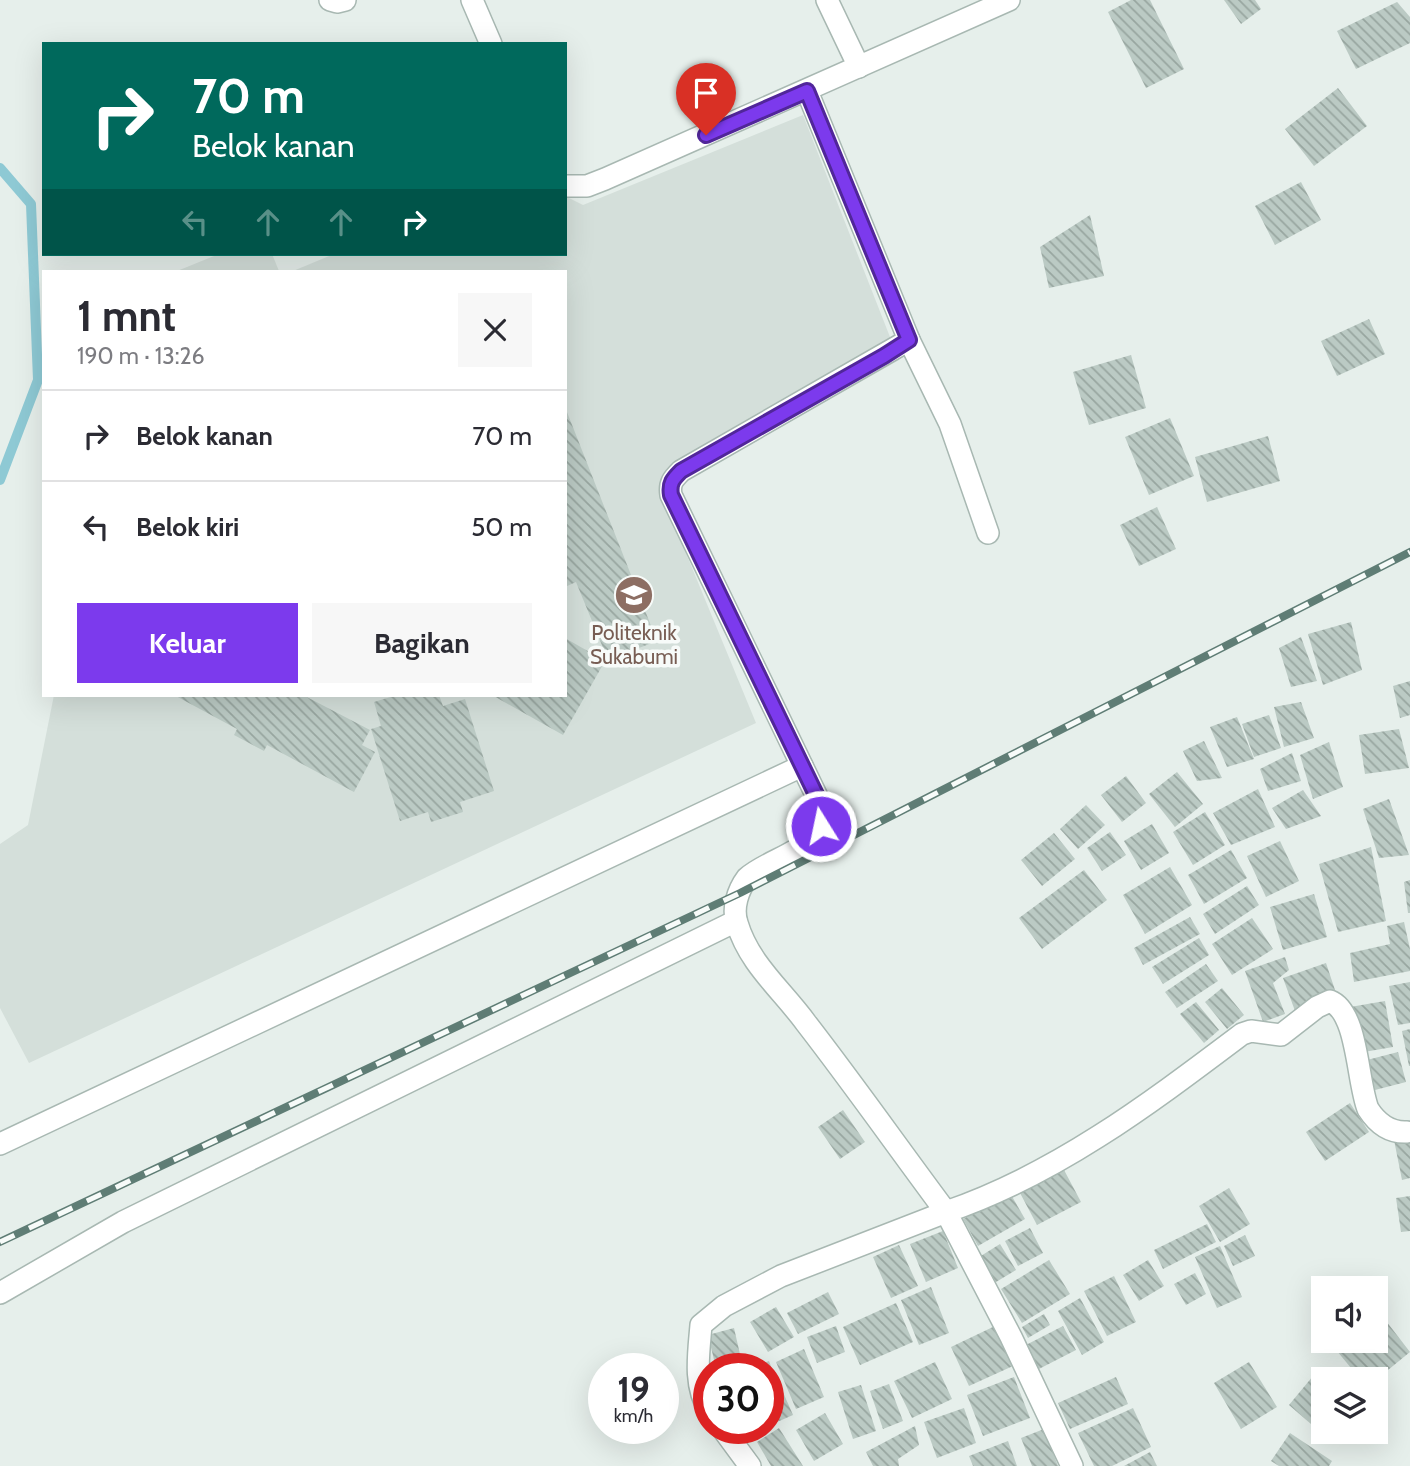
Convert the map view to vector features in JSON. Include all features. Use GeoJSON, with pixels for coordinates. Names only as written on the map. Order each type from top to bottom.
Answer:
{"type":"FeatureCollection","features":[{"type":"Feature","properties":{"kind":"street"},"geometry":{"type":"LineString","coordinates":[[330,0],[345,0]]}},
{"type":"Feature","properties":{"kind":"street"},"geometry":{"type":"LineString","coordinates":[[472,0],[490,42]]}},
{"type":"Feature","properties":{"kind":"street"},"geometry":{"type":"LineString","coordinates":[[827,0],[859,68]]}},
{"type":"Feature","properties":{"kind":"street"},"geometry":{"type":"LineString","coordinates":[[567,186],[596,183],[1009,0]]}},
{"type":"Feature","properties":{"kind":"street"},"geometry":{"type":"LineString","coordinates":[[807,91],[909,340],[950,424],[988,533]]}},
{"type":"Feature","properties":{"kind":"street"},"geometry":{"type":"LineString","coordinates":[[909,340],[681,471],[672,479],[669,487],[821,805],[823,816],[821,826],[814,836],[747,878],[742,885],[735,908],[736,921],[748,951],[806,1021],[946,1212],[1017,1348],[1072,1466]]}},
{"type":"Feature","properties":{"kind":"street"},"geometry":{"type":"LineString","coordinates":[[0,1144],[802,766]]}},
{"type":"Feature","properties":{"kind":"street"},"geometry":{"type":"LineString","coordinates":[[0,1293],[123,1222],[736,921]]}},
{"type":"Feature","properties":{"kind":"street"},"geometry":{"type":"LineString","coordinates":[[699,1353],[701,1325],[724,1306],[781,1276],[1003,1191],[1082,1148],[1141,1109],[1242,1034],[1251,1031],[1281,1035],[1329,1001],[1339,1006],[1348,1021],[1368,1109],[1373,1117],[1390,1130],[1407,1132]]}},
{"type":"Feature","properties":{"kind":"street"},"geometry":{"type":"LineString","coordinates":[[734,1444],[750,1466]]}},
{"type":"Feature","properties":{"kind":"shaded area","name":"Politeknik Sukabumi"},"geometry":{"type":"Polygon","coordinates":[[[803,115],[899,360],[662,495],[756,723],[29,1063],[0,1008],[0,844],[28,825],[54,697],[567,697],[567,270],[295,270],[329,256],[567,256],[567,197],[583,205],[803,115]]]}},
{"type":"Feature","properties":{"kind":"shaded area"},"geometry":{"type":"Polygon","coordinates":[[[214,256],[273,256],[279,270],[179,270],[214,256]]]}},
{"type":"Feature","properties":{"kind":"building"},"geometry":{"type":"Polygon","coordinates":[[[1131,0],[1150,0],[1184,69],[1146,88],[1108,12],[1131,0]]]}},
{"type":"Feature","properties":{"kind":"building"},"geometry":{"type":"Polygon","coordinates":[[[1224,0],[1255,0],[1261,9],[1241,24],[1224,0]]]}},
{"type":"Feature","properties":{"kind":"building"},"geometry":{"type":"Polygon","coordinates":[[[1397,2],[1410,17],[1410,43],[1356,69],[1337,31],[1397,2]]]}},
{"type":"Feature","properties":{"kind":"building"},"geometry":{"type":"Polygon","coordinates":[[[1338,88],[1367,126],[1314,166],[1285,129],[1338,88]]]}},
{"type":"Feature","properties":{"kind":"building"},"geometry":{"type":"Polygon","coordinates":[[[1301,182],[1321,220],[1275,245],[1255,206],[1301,182]]]}},
{"type":"Feature","properties":{"kind":"building"},"geometry":{"type":"Polygon","coordinates":[[[1090,215],[1104,276],[1049,288],[1040,247],[1090,215]]]}},
{"type":"Feature","properties":{"kind":"building"},"geometry":{"type":"Polygon","coordinates":[[[1369,319],[1385,354],[1337,376],[1321,341],[1369,319]]]}},
{"type":"Feature","properties":{"kind":"building"},"geometry":{"type":"Polygon","coordinates":[[[1131,355],[1146,408],[1089,425],[1073,372],[1131,355]]]}},
{"type":"Feature","properties":{"kind":"building"},"geometry":{"type":"Polygon","coordinates":[[[567,412],[657,641],[608,660],[576,582],[567,586],[567,412]]]}},
{"type":"Feature","properties":{"kind":"building"},"geometry":{"type":"Polygon","coordinates":[[[1170,418],[1194,476],[1149,495],[1125,437],[1170,418]]]}},
{"type":"Feature","properties":{"kind":"building"},"geometry":{"type":"Polygon","coordinates":[[[1268,436],[1280,481],[1207,502],[1195,457],[1268,436]]]}},
{"type":"Feature","properties":{"kind":"building"},"geometry":{"type":"Polygon","coordinates":[[[1157,507],[1176,549],[1139,566],[1120,525],[1157,507]]]}},
{"type":"Feature","properties":{"kind":"building"},"geometry":{"type":"Polygon","coordinates":[[[1351,622],[1362,670],[1323,685],[1308,634],[1351,622]]]}},
{"type":"Feature","properties":{"kind":"building"},"geometry":{"type":"Polygon","coordinates":[[[1301,637],[1317,681],[1291,687],[1279,648],[1301,637]]]}},
{"type":"Feature","properties":{"kind":"building"},"geometry":{"type":"Polygon","coordinates":[[[567,639],[605,661],[563,735],[496,697],[567,697],[567,639]]]}},
{"type":"Feature","properties":{"kind":"building"},"geometry":{"type":"Polygon","coordinates":[[[1410,681],[1410,715],[1400,718],[1393,686],[1410,681]]]}},
{"type":"Feature","properties":{"kind":"building"},"geometry":{"type":"Polygon","coordinates":[[[178,697],[307,697],[370,730],[362,745],[375,752],[354,792],[267,745],[264,751],[234,735],[237,729],[178,697]]]}},
{"type":"Feature","properties":{"kind":"building"},"geometry":{"type":"Polygon","coordinates":[[[390,697],[440,697],[443,706],[465,699],[494,791],[460,802],[463,812],[431,822],[428,812],[400,821],[371,729],[381,726],[374,702],[390,697]]]}},
{"type":"Feature","properties":{"kind":"building"},"geometry":{"type":"Polygon","coordinates":[[[1301,702],[1314,738],[1284,747],[1274,707],[1301,702]]]}},
{"type":"Feature","properties":{"kind":"building"},"geometry":{"type":"Polygon","coordinates":[[[1269,715],[1281,748],[1254,757],[1242,724],[1269,715]]]}},
{"type":"Feature","properties":{"kind":"building"},"geometry":{"type":"Polygon","coordinates":[[[1237,717],[1254,759],[1227,767],[1210,727],[1237,717]]]}},
{"type":"Feature","properties":{"kind":"building"},"geometry":{"type":"Polygon","coordinates":[[[1399,729],[1409,768],[1365,774],[1359,735],[1399,729]]]}},
{"type":"Feature","properties":{"kind":"building"},"geometry":{"type":"Polygon","coordinates":[[[1204,741],[1222,778],[1197,781],[1183,751],[1204,741]]]}},
{"type":"Feature","properties":{"kind":"building"},"geometry":{"type":"Polygon","coordinates":[[[1329,742],[1343,787],[1313,799],[1300,755],[1329,742]]]}},
{"type":"Feature","properties":{"kind":"building"},"geometry":{"type":"Polygon","coordinates":[[[1292,753],[1301,781],[1268,791],[1260,769],[1292,753]]]}},
{"type":"Feature","properties":{"kind":"building"},"geometry":{"type":"Polygon","coordinates":[[[1177,772],[1203,804],[1175,827],[1149,794],[1177,772]]]}},
{"type":"Feature","properties":{"kind":"building"},"geometry":{"type":"Polygon","coordinates":[[[1126,776],[1146,803],[1122,822],[1101,795],[1126,776]]]}},
{"type":"Feature","properties":{"kind":"building"},"geometry":{"type":"Polygon","coordinates":[[[1258,789],[1275,827],[1231,845],[1213,813],[1258,789]]]}},
{"type":"Feature","properties":{"kind":"building"},"geometry":{"type":"Polygon","coordinates":[[[1303,790],[1321,816],[1286,829],[1272,808],[1303,790]]]}},
{"type":"Feature","properties":{"kind":"building"},"geometry":{"type":"Polygon","coordinates":[[[1389,799],[1409,855],[1379,858],[1363,809],[1389,799]]]}},
{"type":"Feature","properties":{"kind":"building"},"geometry":{"type":"Polygon","coordinates":[[[1086,805],[1105,825],[1078,849],[1060,829],[1086,805]]]}},
{"type":"Feature","properties":{"kind":"building"},"geometry":{"type":"Polygon","coordinates":[[[1205,812],[1225,845],[1193,865],[1173,832],[1205,812]]]}},
{"type":"Feature","properties":{"kind":"building"},"geometry":{"type":"Polygon","coordinates":[[[1152,824],[1169,853],[1141,870],[1124,841],[1152,824]]]}},
{"type":"Feature","properties":{"kind":"building"},"geometry":{"type":"Polygon","coordinates":[[[1110,832],[1126,855],[1102,871],[1087,848],[1110,832]]]}},
{"type":"Feature","properties":{"kind":"building"},"geometry":{"type":"Polygon","coordinates":[[[1054,833],[1075,859],[1042,886],[1021,860],[1054,833]]]}},
{"type":"Feature","properties":{"kind":"building"},"geometry":{"type":"Polygon","coordinates":[[[1280,841],[1299,881],[1266,897],[1247,856],[1280,841]]]}},
{"type":"Feature","properties":{"kind":"building"},"geometry":{"type":"Polygon","coordinates":[[[1371,847],[1386,921],[1338,932],[1319,864],[1371,847]]]}},
{"type":"Feature","properties":{"kind":"building"},"geometry":{"type":"Polygon","coordinates":[[[1231,850],[1247,878],[1204,904],[1188,875],[1231,850]]]}},
{"type":"Feature","properties":{"kind":"building"},"geometry":{"type":"Polygon","coordinates":[[[1170,867],[1192,905],[1145,934],[1123,895],[1170,867]]]}},
{"type":"Feature","properties":{"kind":"building"},"geometry":{"type":"Polygon","coordinates":[[[1084,870],[1107,900],[1042,949],[1019,918],[1084,870]]]}},
{"type":"Feature","properties":{"kind":"building"},"geometry":{"type":"Polygon","coordinates":[[[1410,880],[1410,913],[1408,913],[1404,882],[1410,880]]]}},
{"type":"Feature","properties":{"kind":"building"},"geometry":{"type":"Polygon","coordinates":[[[1247,886],[1259,905],[1215,934],[1203,914],[1247,886]]]}},
{"type":"Feature","properties":{"kind":"building"},"geometry":{"type":"Polygon","coordinates":[[[1314,894],[1327,937],[1283,950],[1270,907],[1314,894]]]}},
{"type":"Feature","properties":{"kind":"building"},"geometry":{"type":"Polygon","coordinates":[[[1190,917],[1200,934],[1143,965],[1134,948],[1190,917]]]}},
{"type":"Feature","properties":{"kind":"building"},"geometry":{"type":"Polygon","coordinates":[[[1252,918],[1273,949],[1232,975],[1212,944],[1252,918]]]}},
{"type":"Feature","properties":{"kind":"building"},"geometry":{"type":"Polygon","coordinates":[[[1404,922],[1410,949],[1410,971],[1354,982],[1350,953],[1390,944],[1387,926],[1404,922]]]}},
{"type":"Feature","properties":{"kind":"building"},"geometry":{"type":"Polygon","coordinates":[[[1199,938],[1209,955],[1163,984],[1152,967],[1199,938]]]}},
{"type":"Feature","properties":{"kind":"building"},"geometry":{"type":"Polygon","coordinates":[[[1285,957],[1289,970],[1273,983],[1285,1014],[1263,1022],[1245,971],[1285,957]]]}},
{"type":"Feature","properties":{"kind":"building"},"geometry":{"type":"Polygon","coordinates":[[[1326,963],[1337,996],[1295,1011],[1283,978],[1326,963]]]}},
{"type":"Feature","properties":{"kind":"building"},"geometry":{"type":"Polygon","coordinates":[[[1206,964],[1218,981],[1177,1008],[1165,992],[1206,964]]]}},
{"type":"Feature","properties":{"kind":"building"},"geometry":{"type":"Polygon","coordinates":[[[1410,982],[1410,1023],[1398,1025],[1389,986],[1410,982]]]}},
{"type":"Feature","properties":{"kind":"building"},"geometry":{"type":"Polygon","coordinates":[[[1222,988],[1244,1015],[1227,1029],[1205,1002],[1222,988]]]}},
{"type":"Feature","properties":{"kind":"building"},"geometry":{"type":"Polygon","coordinates":[[[1385,1001],[1393,1047],[1358,1053],[1350,1007],[1385,1001]]]}},
{"type":"Feature","properties":{"kind":"building"},"geometry":{"type":"Polygon","coordinates":[[[1196,1002],[1219,1030],[1204,1043],[1180,1014],[1196,1002]]]}},
{"type":"Feature","properties":{"kind":"building"},"geometry":{"type":"Polygon","coordinates":[[[1410,1029],[1410,1066],[1409,1066],[1402,1031],[1410,1029]]]}},
{"type":"Feature","properties":{"kind":"building"},"geometry":{"type":"Polygon","coordinates":[[[1398,1052],[1406,1082],[1375,1090],[1367,1060],[1398,1052]]]}},
{"type":"Feature","properties":{"kind":"building"},"geometry":{"type":"Polygon","coordinates":[[[1350,1103],[1369,1132],[1325,1161],[1306,1132],[1350,1103]]]}},
{"type":"Feature","properties":{"kind":"building"},"geometry":{"type":"Polygon","coordinates":[[[843,1110],[865,1142],[840,1159],[818,1127],[843,1110]]]}},
{"type":"Feature","properties":{"kind":"building"},"geometry":{"type":"Polygon","coordinates":[[[1410,1137],[1410,1178],[1402,1180],[1394,1140],[1410,1137]]]}},
{"type":"Feature","properties":{"kind":"building"},"geometry":{"type":"Polygon","coordinates":[[[1064,1170],[1081,1202],[1037,1225],[1020,1193],[1064,1170]]]}},
{"type":"Feature","properties":{"kind":"building"},"geometry":{"type":"Polygon","coordinates":[[[1229,1188],[1250,1224],[1220,1242],[1199,1206],[1229,1188]]]}},
{"type":"Feature","properties":{"kind":"building"},"geometry":{"type":"Polygon","coordinates":[[[1010,1193],[1025,1219],[978,1246],[963,1219],[1010,1193]]]}},
{"type":"Feature","properties":{"kind":"building"},"geometry":{"type":"Polygon","coordinates":[[[1410,1196],[1410,1231],[1401,1232],[1396,1198],[1410,1196]]]}},
{"type":"Feature","properties":{"kind":"building"},"geometry":{"type":"Polygon","coordinates":[[[1207,1224],[1216,1242],[1163,1269],[1154,1250],[1207,1224]]]}},
{"type":"Feature","properties":{"kind":"building"},"geometry":{"type":"Polygon","coordinates":[[[1030,1228],[1043,1253],[1018,1266],[1005,1241],[1030,1228]]]}},
{"type":"Feature","properties":{"kind":"building"},"geometry":{"type":"Polygon","coordinates":[[[943,1231],[958,1268],[926,1282],[910,1244],[943,1231]]]}},
{"type":"Feature","properties":{"kind":"building"},"geometry":{"type":"Polygon","coordinates":[[[1245,1235],[1255,1256],[1233,1266],[1224,1246],[1245,1235]]]}},
{"type":"Feature","properties":{"kind":"building"},"geometry":{"type":"Polygon","coordinates":[[[1000,1244],[1016,1270],[991,1285],[976,1259],[1000,1244]]]}},
{"type":"Feature","properties":{"kind":"building"},"geometry":{"type":"Polygon","coordinates":[[[899,1245],[918,1286],[891,1298],[873,1257],[899,1245]]]}},
{"type":"Feature","properties":{"kind":"building"},"geometry":{"type":"Polygon","coordinates":[[[1220,1246],[1242,1297],[1217,1308],[1195,1257],[1220,1246]]]}},
{"type":"Feature","properties":{"kind":"building"},"geometry":{"type":"Polygon","coordinates":[[[1049,1260],[1070,1294],[1022,1323],[1001,1289],[1049,1260]]]}},
{"type":"Feature","properties":{"kind":"building"},"geometry":{"type":"Polygon","coordinates":[[[1148,1260],[1164,1286],[1139,1301],[1123,1275],[1148,1260]]]}},
{"type":"Feature","properties":{"kind":"building"},"geometry":{"type":"Polygon","coordinates":[[[1195,1273],[1206,1294],[1186,1305],[1174,1284],[1195,1273]]]}},
{"type":"Feature","properties":{"kind":"building"},"geometry":{"type":"Polygon","coordinates":[[[1114,1276],[1136,1322],[1107,1336],[1084,1291],[1114,1276]]]}},
{"type":"Feature","properties":{"kind":"building"},"geometry":{"type":"Polygon","coordinates":[[[931,1287],[949,1333],[919,1345],[901,1300],[931,1287]]]}},
{"type":"Feature","properties":{"kind":"building"},"geometry":{"type":"Polygon","coordinates":[[[828,1292],[839,1314],[798,1334],[787,1313],[828,1292]]]}},
{"type":"Feature","properties":{"kind":"building"},"geometry":{"type":"Polygon","coordinates":[[[1080,1298],[1104,1342],[1082,1355],[1058,1311],[1080,1298]]]}},
{"type":"Feature","properties":{"kind":"building"},"geometry":{"type":"Polygon","coordinates":[[[896,1303],[913,1342],[860,1365],[843,1327],[896,1303]]]}},
{"type":"Feature","properties":{"kind":"building"},"geometry":{"type":"Polygon","coordinates":[[[776,1307],[794,1337],[768,1352],[750,1322],[776,1307]]]}},
{"type":"Feature","properties":{"kind":"building"},"geometry":{"type":"Polygon","coordinates":[[[1044,1314],[1050,1325],[1028,1338],[1022,1327],[1044,1314]]]}},
{"type":"Feature","properties":{"kind":"building"},"geometry":{"type":"Polygon","coordinates":[[[1388,1324],[1410,1352],[1388,1370],[1388,1367],[1350,1367],[1339,1353],[1388,1353],[1388,1324]]]}},
{"type":"Feature","properties":{"kind":"building"},"geometry":{"type":"Polygon","coordinates":[[[836,1326],[845,1352],[817,1363],[807,1337],[836,1326]]]}},
{"type":"Feature","properties":{"kind":"building"},"geometry":{"type":"Polygon","coordinates":[[[995,1326],[1013,1366],[969,1386],[951,1347],[995,1326]]]}},
{"type":"Feature","properties":{"kind":"building"},"geometry":{"type":"Polygon","coordinates":[[[1063,1326],[1076,1350],[1035,1371],[1022,1347],[1063,1326]]]}},
{"type":"Feature","properties":{"kind":"building"},"geometry":{"type":"Polygon","coordinates":[[[734,1328],[740,1353],[712,1353],[708,1335],[734,1328]]]}},
{"type":"Feature","properties":{"kind":"building"},"geometry":{"type":"Polygon","coordinates":[[[804,1349],[824,1397],[796,1409],[784,1381],[784,1358],[804,1349]]]}},
{"type":"Feature","properties":{"kind":"building"},"geometry":{"type":"Polygon","coordinates":[[[935,1362],[952,1399],[912,1418],[894,1381],[935,1362]]]}},
{"type":"Feature","properties":{"kind":"building"},"geometry":{"type":"Polygon","coordinates":[[[1249,1362],[1277,1407],[1241,1429],[1214,1383],[1249,1362]]]}},
{"type":"Feature","properties":{"kind":"building"},"geometry":{"type":"Polygon","coordinates":[[[1014,1377],[1030,1418],[983,1436],[967,1395],[1014,1377]]]}},
{"type":"Feature","properties":{"kind":"building"},"geometry":{"type":"Polygon","coordinates":[[[1116,1377],[1128,1404],[1070,1429],[1058,1403],[1116,1377]]]}},
{"type":"Feature","properties":{"kind":"building"},"geometry":{"type":"Polygon","coordinates":[[[1311,1378],[1311,1424],[1289,1405],[1311,1378]]]}},
{"type":"Feature","properties":{"kind":"building"},"geometry":{"type":"Polygon","coordinates":[[[889,1384],[903,1421],[883,1429],[870,1391],[889,1384]]]}},
{"type":"Feature","properties":{"kind":"building"},"geometry":{"type":"Polygon","coordinates":[[[861,1385],[876,1431],[853,1439],[838,1392],[861,1385]]]}},
{"type":"Feature","properties":{"kind":"building"},"geometry":{"type":"Polygon","coordinates":[[[784,1395],[793,1415],[784,1419],[784,1395]]]}},
{"type":"Feature","properties":{"kind":"building"},"geometry":{"type":"Polygon","coordinates":[[[964,1408],[976,1443],[937,1458],[924,1422],[964,1408]]]}},
{"type":"Feature","properties":{"kind":"building"},"geometry":{"type":"Polygon","coordinates":[[[1133,1408],[1151,1447],[1112,1466],[1094,1466],[1078,1433],[1133,1408]]]}},
{"type":"Feature","properties":{"kind":"building"},"geometry":{"type":"Polygon","coordinates":[[[825,1413],[843,1444],[814,1461],[796,1430],[825,1413]]]}},
{"type":"Feature","properties":{"kind":"building"},"geometry":{"type":"Polygon","coordinates":[[[915,1426],[919,1445],[898,1459],[899,1466],[873,1466],[866,1452],[915,1426]]]}},
{"type":"Feature","properties":{"kind":"building"},"geometry":{"type":"Polygon","coordinates":[[[1044,1429],[1058,1466],[1032,1466],[1021,1438],[1044,1429]]]}},
{"type":"Feature","properties":{"kind":"building"},"geometry":{"type":"Polygon","coordinates":[[[1290,1433],[1332,1461],[1329,1466],[1279,1466],[1271,1461],[1290,1433]]]}},
{"type":"Feature","properties":{"kind":"building"},"geometry":{"type":"Polygon","coordinates":[[[784,1436],[803,1466],[771,1466],[758,1444],[784,1444],[784,1436]]]}},
{"type":"Feature","properties":{"kind":"building"},"geometry":{"type":"Polygon","coordinates":[[[1008,1441],[1017,1466],[973,1466],[969,1456],[1008,1441]]]}},
{"type":"Feature","properties":{"kind":"building"},"geometry":{"type":"Polygon","coordinates":[[[1150,1452],[1157,1466],[1124,1466],[1150,1452]]]}},
{"type":"Feature","properties":{"kind":"waterway"},"geometry":{"type":"LineString","coordinates":[[0,168],[31,204],[38,380],[0,480]]}},
{"type":"Feature","properties":{"kind":"railway"},"geometry":{"type":"LineString","coordinates":[[0,1242],[740,893],[1410,552]]}},
{"type":"Feature","properties":{"kind":"place","name":"Politeknik Sukabumi"},"geometry":{"type":"Point","coordinates":[634,595]}},
{"type":"Feature","properties":{"kind":"route"},"geometry":{"type":"LineString","coordinates":[[706,135],[807,91],[909,340],[681,471],[672,479],[669,487],[821,805],[821,826]]}}]}
